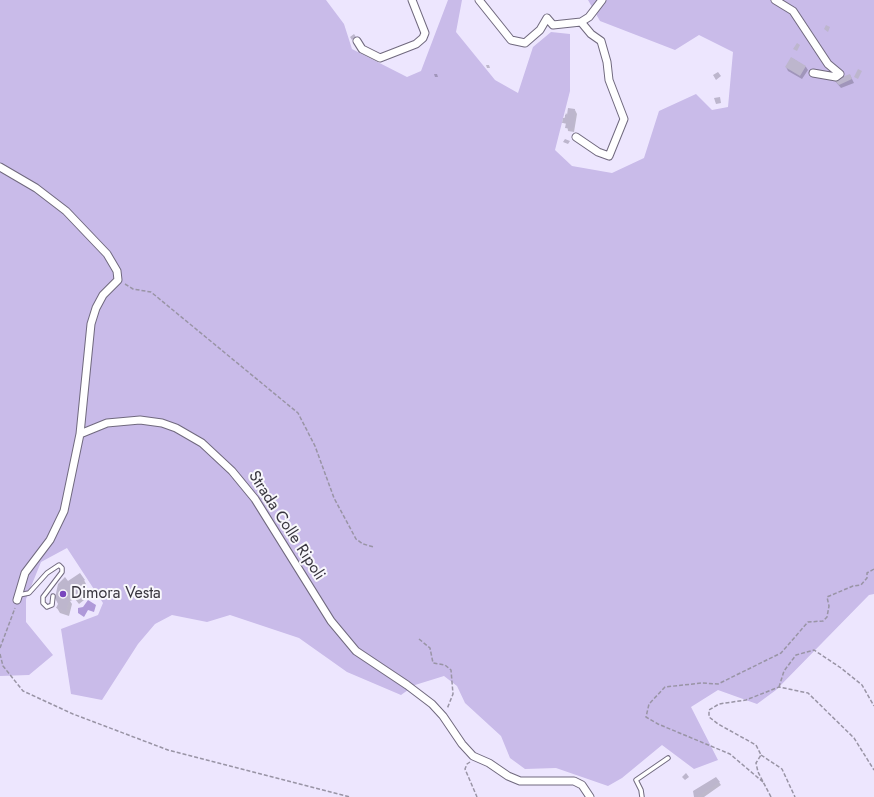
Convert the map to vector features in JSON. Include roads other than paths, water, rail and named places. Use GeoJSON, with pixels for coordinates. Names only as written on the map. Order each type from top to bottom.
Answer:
{"type":"FeatureCollection","features":[{"type":"Feature","properties":{"kind":"street"},"geometry":{"type":"LineString","coordinates":[[357,41],[362,49],[380,58],[416,44],[423,38],[425,33],[412,0]]}},
{"type":"Feature","properties":{"kind":"street"},"geometry":{"type":"LineString","coordinates":[[479,0],[511,40],[525,43],[540,30],[546,18],[553,25],[581,22],[589,18],[602,0]]}},
{"type":"Feature","properties":{"kind":"street"},"geometry":{"type":"LineString","coordinates":[[775,0],[793,11],[828,64],[840,74],[836,77],[813,73]]}},
{"type":"Feature","properties":{"kind":"street"},"geometry":{"type":"LineString","coordinates":[[576,137],[598,152],[609,156],[624,119],[609,80],[607,62],[601,41],[591,34],[581,22]]}},
{"type":"Feature","properties":{"kind":"street"},"geometry":{"type":"LineString","coordinates":[[0,167],[36,188],[79,224],[113,262],[117,271],[118,280],[103,295],[92,320],[80,434],[64,511],[50,540],[25,573],[18,597]]}},
{"type":"Feature","properties":{"kind":"street","name":"Strada Colle Ripoli"},"geometry":{"type":"LineString","coordinates":[[80,434],[107,423],[122,420],[144,420],[176,428],[202,443],[232,471],[255,499],[331,621],[346,641],[368,660],[420,694],[443,716],[462,744],[476,757],[489,763],[508,776],[520,781],[574,781],[582,785],[590,797]]}},
{"type":"Feature","properties":{"kind":"lane"},"geometry":{"type":"LineString","coordinates":[[18,597],[29,593],[47,573],[59,565],[62,568],[62,572],[44,594],[43,603],[47,607],[52,605],[53,596]]}},
{"type":"Feature","properties":{"kind":"lane"},"geometry":{"type":"LineString","coordinates":[[642,797],[641,790],[636,780],[668,758]]}},
{"type":"Feature","properties":{"kind":"place","name":"Dimora Vesta"},"geometry":{"type":"Point","coordinates":[63,594]}}]}
